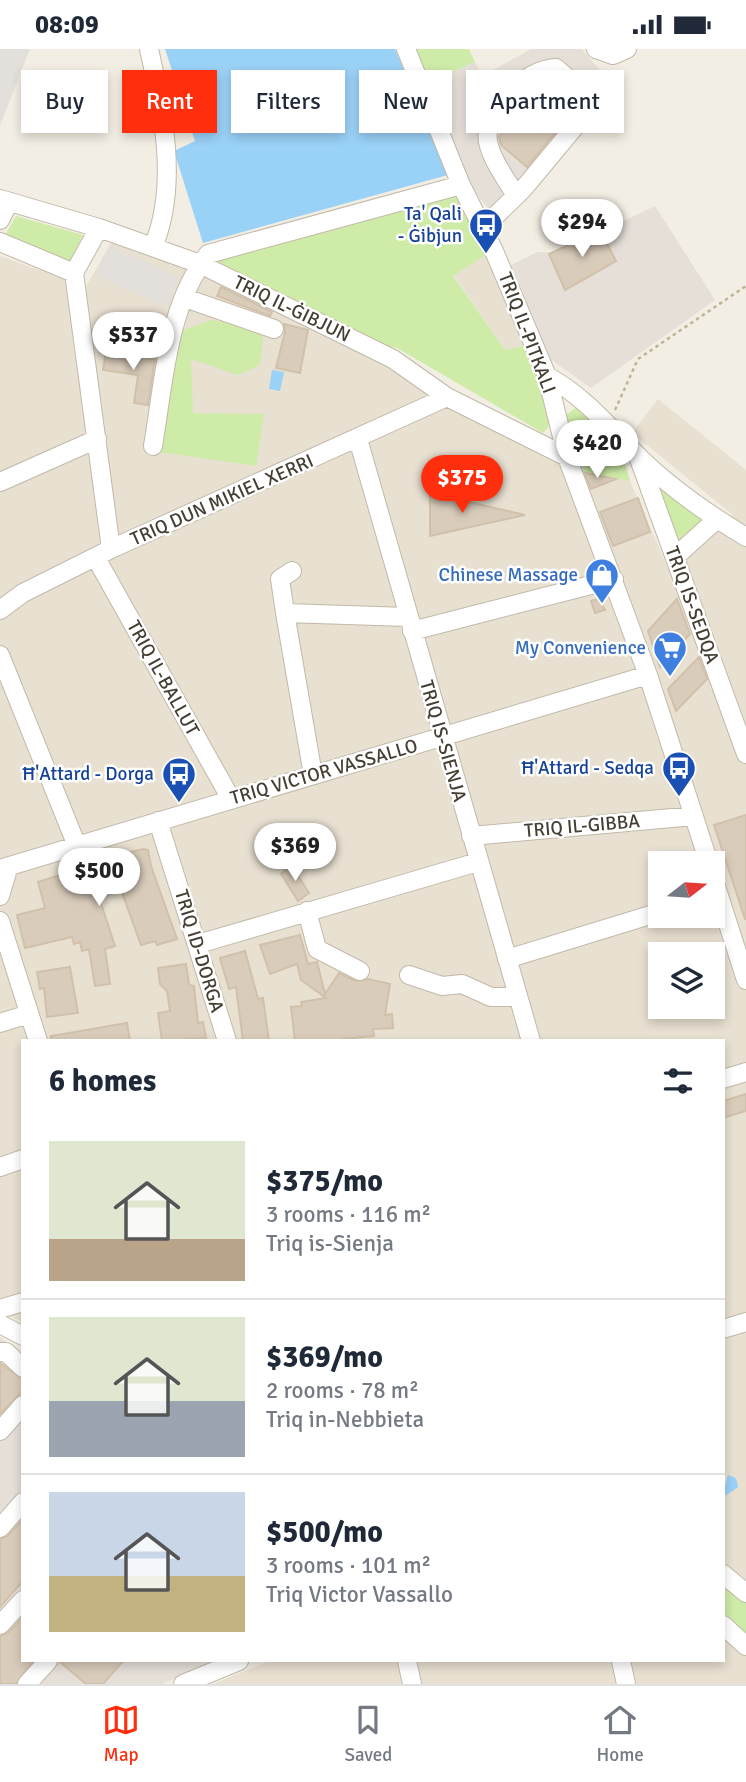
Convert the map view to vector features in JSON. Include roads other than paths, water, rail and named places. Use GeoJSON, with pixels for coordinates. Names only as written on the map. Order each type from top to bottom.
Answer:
{"type":"FeatureCollection","features":[{"type":"Feature","properties":{"kind":"street"},"geometry":{"type":"LineString","coordinates":[[149,49],[164,119],[166,144],[162,212],[153,247]]}},
{"type":"Feature","properties":{"kind":"street","name":"TRIQ IL-PITKALI"},"geometry":{"type":"LineString","coordinates":[[406,49],[461,185],[547,376],[567,457],[648,675],[705,851]]}},
{"type":"Feature","properties":{"kind":"street"},"geometry":{"type":"LineString","coordinates":[[596,49],[613,55],[627,49]]}},
{"type":"Feature","properties":{"kind":"street"},"geometry":{"type":"LineString","coordinates":[[482,229],[516,196],[589,106],[586,94],[556,68],[541,71],[510,92],[497,109],[489,131],[491,151],[516,196]]}},
{"type":"Feature","properties":{"kind":"street"},"geometry":{"type":"LineString","coordinates":[[153,446],[174,323],[200,264],[208,254],[461,185]]}},
{"type":"Feature","properties":{"kind":"street"},"geometry":{"type":"LineString","coordinates":[[0,220],[4,201]]}},
{"type":"Feature","properties":{"kind":"street","name":"TRIQ IL-ĠIBJUN"},"geometry":{"type":"LineString","coordinates":[[4,201],[99,228],[200,264],[393,359],[447,397],[567,457]]}},
{"type":"Feature","properties":{"kind":"street"},"geometry":{"type":"LineString","coordinates":[[99,228],[74,273],[97,439],[104,554]]}},
{"type":"Feature","properties":{"kind":"street"},"geometry":{"type":"LineString","coordinates":[[0,242],[74,273]]}},
{"type":"Feature","properties":{"kind":"street"},"geometry":{"type":"LineString","coordinates":[[185,298],[274,329]]}},
{"type":"Feature","properties":{"kind":"street"},"geometry":{"type":"LineString","coordinates":[[547,376],[568,380],[638,456],[717,519],[746,537]]}},
{"type":"Feature","properties":{"kind":"street","name":"TRIQ DUN MIKIEL XERRI"},"geometry":{"type":"LineString","coordinates":[[0,610],[23,593],[104,554],[447,397]]}},
{"type":"Feature","properties":{"kind":"street"},"geometry":{"type":"LineString","coordinates":[[0,482],[97,439]]}},
{"type":"Feature","properties":{"kind":"street","name":"TRIQ IS-SIENJA"},"geometry":{"type":"LineString","coordinates":[[358,439],[441,737],[530,1039]]}},
{"type":"Feature","properties":{"kind":"street","name":"TRIQ IS-SEDQA"},"geometry":{"type":"LineString","coordinates":[[638,456],[675,557],[740,713],[746,754]]}},
{"type":"Feature","properties":{"kind":"street"},"geometry":{"type":"LineString","coordinates":[[675,557],[717,519]]}},
{"type":"Feature","properties":{"kind":"street","name":"TRIQ IL-BALLUT"},"geometry":{"type":"LineString","coordinates":[[104,554],[231,799]]}},
{"type":"Feature","properties":{"kind":"street"},"geometry":{"type":"LineString","coordinates":[[292,571],[280,579],[313,775]]}},
{"type":"Feature","properties":{"kind":"street"},"geometry":{"type":"LineString","coordinates":[[285,613],[410,624],[614,579]]}},
{"type":"Feature","properties":{"kind":"street"},"geometry":{"type":"LineString","coordinates":[[0,655],[77,846]]}},
{"type":"Feature","properties":{"kind":"street","name":"TRIQ VICTOR VASSALLO"},"geometry":{"type":"LineString","coordinates":[[4,868],[648,675]]}},
{"type":"Feature","properties":{"kind":"street","name":"TRIQ IL-GIBBA"},"geometry":{"type":"LineString","coordinates":[[471,835],[694,815]]}},
{"type":"Feature","properties":{"kind":"street","name":"TRIQ ID-DORGA"},"geometry":{"type":"LineString","coordinates":[[158,821],[226,1039]]}},
{"type":"Feature","properties":{"kind":"street"},"geometry":{"type":"LineString","coordinates":[[198,944],[478,862]]}},
{"type":"Feature","properties":{"kind":"street"},"geometry":{"type":"LineString","coordinates":[[0,896],[4,868]]}},
{"type":"Feature","properties":{"kind":"street"},"geometry":{"type":"LineString","coordinates":[[307,911],[317,949],[360,971]]}},
{"type":"Feature","properties":{"kind":"street"},"geometry":{"type":"LineString","coordinates":[[507,959],[648,916]]}},
{"type":"Feature","properties":{"kind":"street"},"geometry":{"type":"LineString","coordinates":[[0,921],[36,1039]]}},
{"type":"Feature","properties":{"kind":"street"},"geometry":{"type":"LineString","coordinates":[[725,921],[745,972]]}},
{"type":"Feature","properties":{"kind":"street"},"geometry":{"type":"LineString","coordinates":[[409,975],[442,986],[462,984],[491,997],[518,997]]}},
{"type":"Feature","properties":{"kind":"street"},"geometry":{"type":"LineString","coordinates":[[0,1023],[29,1014]]}},
{"type":"Feature","properties":{"kind":"street"},"geometry":{"type":"LineString","coordinates":[[725,1078],[746,1072]]}},
{"type":"Feature","properties":{"kind":"street"},"geometry":{"type":"LineString","coordinates":[[0,1167],[21,1160]]}},
{"type":"Feature","properties":{"kind":"street"},"geometry":{"type":"LineString","coordinates":[[0,1309],[21,1302]]}},
{"type":"Feature","properties":{"kind":"street"},"geometry":{"type":"LineString","coordinates":[[725,1328],[746,1322]]}},
{"type":"Feature","properties":{"kind":"street"},"geometry":{"type":"LineString","coordinates":[[0,1324],[21,1335]]}},
{"type":"Feature","properties":{"kind":"street"},"geometry":{"type":"LineString","coordinates":[[0,1352],[6,1352],[21,1366]]}},
{"type":"Feature","properties":{"kind":"street"},"geometry":{"type":"LineString","coordinates":[[0,1431],[21,1407]]}},
{"type":"Feature","properties":{"kind":"street"},"geometry":{"type":"LineString","coordinates":[[0,1528],[21,1503]]}},
{"type":"Feature","properties":{"kind":"street"},"geometry":{"type":"LineString","coordinates":[[725,1576],[746,1593]]}},
{"type":"Feature","properties":{"kind":"street"},"geometry":{"type":"LineString","coordinates":[[0,1625],[21,1602]]}},
{"type":"Feature","properties":{"kind":"street"},"geometry":{"type":"LineString","coordinates":[[725,1627],[746,1646]]}},
{"type":"Feature","properties":{"kind":"street"},"geometry":{"type":"LineString","coordinates":[[27,1684],[47,1662]]}},
{"type":"Feature","properties":{"kind":"street"},"geometry":{"type":"LineString","coordinates":[[183,1684],[237,1662]]}},
{"type":"Feature","properties":{"kind":"street"},"geometry":{"type":"LineString","coordinates":[[407,1662],[412,1684]]}},
{"type":"Feature","properties":{"kind":"street"},"geometry":{"type":"LineString","coordinates":[[621,1662],[626,1684]]}},
{"type":"Feature","properties":{"kind":"water"},"geometry":{"type":"Polygon","coordinates":[[[165,49],[395,49],[404,70],[359,70],[359,133],[430,133],[448,175],[203,243],[174,151],[195,141],[192,133],[217,133],[217,70],[172,70],[165,49]]]}},
{"type":"Feature","properties":{"kind":"water"},"geometry":{"type":"Polygon","coordinates":[[[272,370],[284,372],[280,391],[269,389],[272,370]]]}},
{"type":"Feature","properties":{"kind":"water"},"geometry":{"type":"Polygon","coordinates":[[[728,1475],[736,1478],[738,1487],[725,1496],[728,1475]]]}},
{"type":"Feature","properties":{"kind":"place","name":"Ta' Qali - Ġibjun"},"geometry":{"type":"Point","coordinates":[486,255]}},
{"type":"Feature","properties":{"kind":"place","name":"Chinese Massage"},"geometry":{"type":"Point","coordinates":[602,605]}},
{"type":"Feature","properties":{"kind":"place","name":"My Convenience"},"geometry":{"type":"Point","coordinates":[670,678]}},
{"type":"Feature","properties":{"kind":"place","name":"Ħ'Attard - Sedqa"},"geometry":{"type":"Point","coordinates":[679,798]}},
{"type":"Feature","properties":{"kind":"place","name":"Ħ'Attard - Dorga"},"geometry":{"type":"Point","coordinates":[179,804]}}]}
